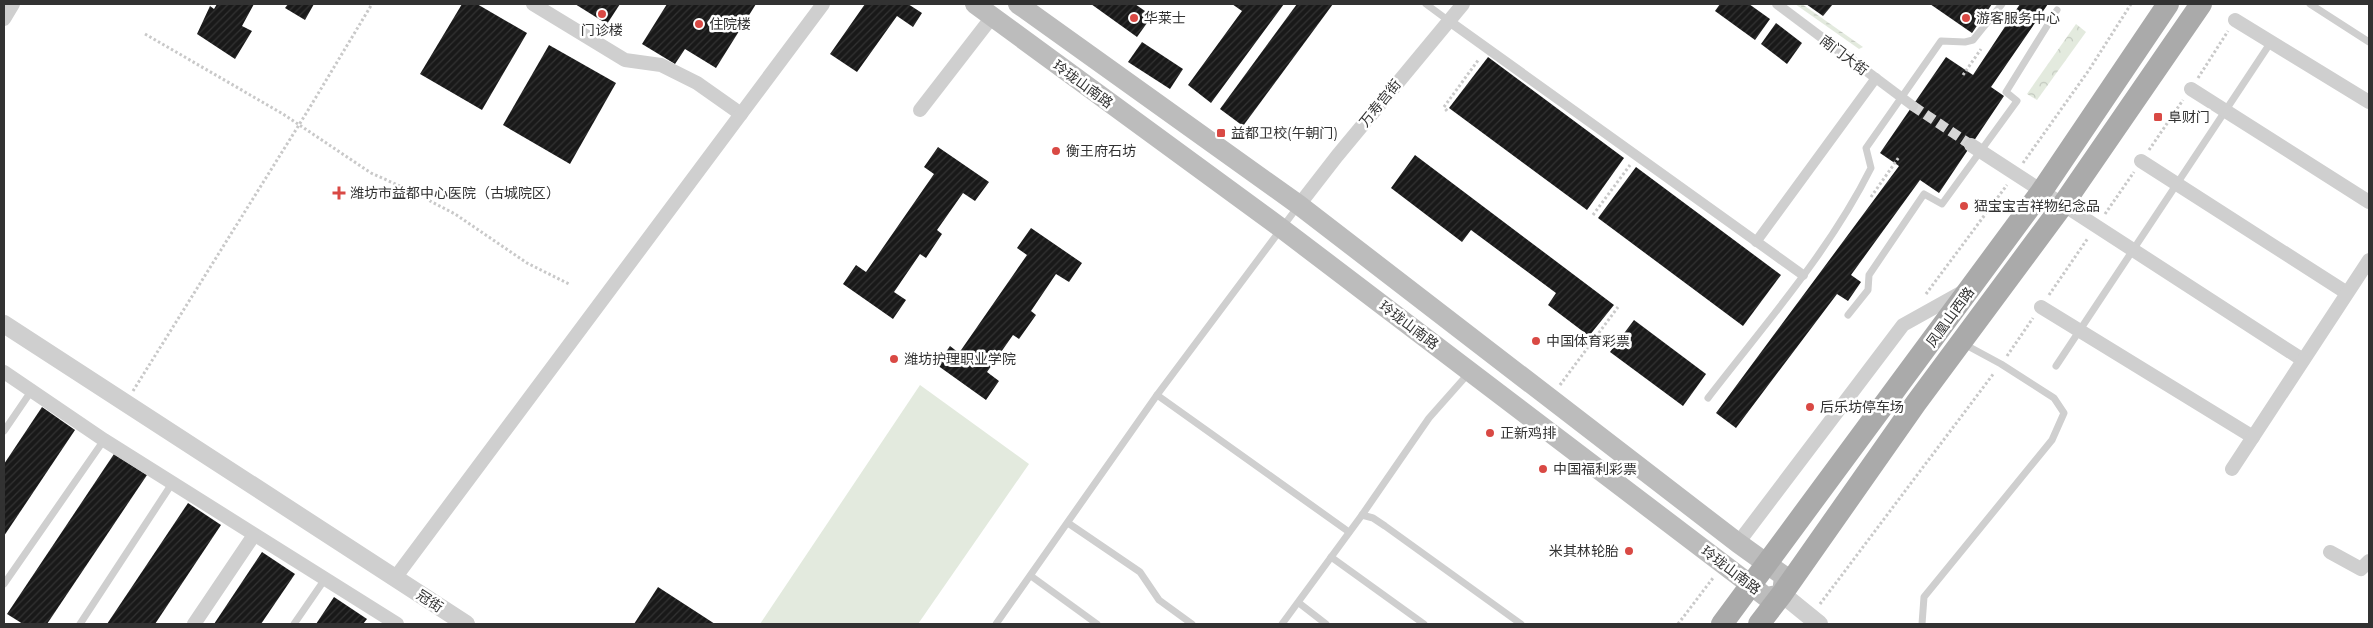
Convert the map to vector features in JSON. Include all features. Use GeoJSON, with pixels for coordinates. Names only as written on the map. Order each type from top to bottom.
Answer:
{"type":"FeatureCollection","features":[{"type":"Feature","properties":{"kind":"main road","name":"玲珑山南路"},"geometry":{"type":"LineString","coordinates":[[975,4],[1281,228],[1766,597],[1782,594],[1784,576],[1738,543],[1299,205],[1027,6]]}},
{"type":"Feature","properties":{"kind":"main road","name":"凤凰山西路"},"geometry":{"type":"LineString","coordinates":[[1722,624],[1752,586],[2041,192],[2168,4]]}},
{"type":"Feature","properties":{"kind":"main road","name":"凤凰山西路"},"geometry":{"type":"LineString","coordinates":[[1759,624],[1916,403],[2062,206],[2201,4]]}},
{"type":"Feature","properties":{"kind":"street"},"geometry":{"type":"LineString","coordinates":[[4,19],[13,4]]}},
{"type":"Feature","properties":{"kind":"street"},"geometry":{"type":"LineString","coordinates":[[533,4],[624,60],[661,65],[697,83],[741,114]]}},
{"type":"Feature","properties":{"kind":"street"},"geometry":{"type":"LineString","coordinates":[[394,578],[823,4]]}},
{"type":"Feature","properties":{"kind":"street","name":"万寿宫街"},"geometry":{"type":"LineString","coordinates":[[1299,205],[1337,156],[1463,4]]}},
{"type":"Feature","properties":{"kind":"street","name":"南门大街"},"geometry":{"type":"LineString","coordinates":[[1776,4],[1913,106]]}},
{"type":"Feature","properties":{"kind":"street"},"geometry":{"type":"LineString","coordinates":[[920,110],[992,16]]}},
{"type":"Feature","properties":{"kind":"street"},"geometry":{"type":"LineString","coordinates":[[2235,20],[2369,102]]}},
{"type":"Feature","properties":{"kind":"street"},"geometry":{"type":"LineString","coordinates":[[1449,21],[1803,275]]}},
{"type":"Feature","properties":{"kind":"street"},"geometry":{"type":"LineString","coordinates":[[1756,242],[1876,78]]}},
{"type":"Feature","properties":{"kind":"street"},"geometry":{"type":"LineString","coordinates":[[2191,89],[2369,202]]}},
{"type":"Feature","properties":{"kind":"street"},"geometry":{"type":"LineString","coordinates":[[1976,148],[2062,206],[2303,360]]}},
{"type":"Feature","properties":{"kind":"street"},"geometry":{"type":"LineString","coordinates":[[2142,161],[2347,293]]}},
{"type":"Feature","properties":{"kind":"street"},"geometry":{"type":"LineString","coordinates":[[2232,469],[2369,260]]}},
{"type":"Feature","properties":{"kind":"street"},"geometry":{"type":"LineString","coordinates":[[1738,543],[1903,324],[1973,285]]}},
{"type":"Feature","properties":{"kind":"street"},"geometry":{"type":"LineString","coordinates":[[2041,306],[2253,437]]}},
{"type":"Feature","properties":{"kind":"street","name":"冠街"},"geometry":{"type":"LineString","coordinates":[[4,324],[466,624]]}},
{"type":"Feature","properties":{"kind":"street"},"geometry":{"type":"LineString","coordinates":[[4,372],[104,440],[397,624]]}},
{"type":"Feature","properties":{"kind":"street"},"geometry":{"type":"LineString","coordinates":[[194,624],[254,534]]}},
{"type":"Feature","properties":{"kind":"street"},"geometry":{"type":"LineString","coordinates":[[2330,552],[2361,569],[2369,560]]}},
{"type":"Feature","properties":{"kind":"street"},"geometry":{"type":"LineString","coordinates":[[1782,594],[1818,624]]}},
{"type":"Feature","properties":{"kind":"lane"},"geometry":{"type":"LineString","coordinates":[[1426,4],[1449,21]]}},
{"type":"Feature","properties":{"kind":"lane"},"geometry":{"type":"LineString","coordinates":[[1708,398],[1803,275],[1852,206],[1871,168],[1866,148],[1941,41],[1965,42],[1973,40],[2002,4]]}},
{"type":"Feature","properties":{"kind":"lane"},"geometry":{"type":"LineString","coordinates":[[2310,4],[2369,42]]}},
{"type":"Feature","properties":{"kind":"lane"},"geometry":{"type":"LineString","coordinates":[[1848,315],[1868,290],[1869,275],[1924,194],[1942,204],[1976,148],[2017,102],[2006,92],[2057,10]]}},
{"type":"Feature","properties":{"kind":"lane"},"geometry":{"type":"LineString","coordinates":[[2056,366],[2271,42]]}},
{"type":"Feature","properties":{"kind":"lane"},"geometry":{"type":"LineString","coordinates":[[996,624],[1158,395],[1299,205]]}},
{"type":"Feature","properties":{"kind":"lane"},"geometry":{"type":"LineString","coordinates":[[1922,624],[1924,597],[2052,440],[2064,413],[2054,398],[2001,364],[1961,342]]}},
{"type":"Feature","properties":{"kind":"lane"},"geometry":{"type":"LineString","coordinates":[[1282,624],[1362,515],[1429,418],[1470,372]]}},
{"type":"Feature","properties":{"kind":"lane"},"geometry":{"type":"LineString","coordinates":[[4,431],[32,390]]}},
{"type":"Feature","properties":{"kind":"lane"},"geometry":{"type":"LineString","coordinates":[[1158,395],[1349,532]]}},
{"type":"Feature","properties":{"kind":"lane"},"geometry":{"type":"LineString","coordinates":[[4,584],[104,440]]}},
{"type":"Feature","properties":{"kind":"lane"},"geometry":{"type":"LineString","coordinates":[[80,624],[173,482]]}},
{"type":"Feature","properties":{"kind":"lane"},"geometry":{"type":"LineString","coordinates":[[1362,515],[1373,518],[1386,526],[1521,624]]}},
{"type":"Feature","properties":{"kind":"lane"},"geometry":{"type":"LineString","coordinates":[[1068,523],[1140,572],[1159,600],[1192,624]]}},
{"type":"Feature","properties":{"kind":"lane"},"geometry":{"type":"LineString","coordinates":[[1331,557],[1424,624]]}},
{"type":"Feature","properties":{"kind":"lane"},"geometry":{"type":"LineString","coordinates":[[1031,576],[1097,624]]}},
{"type":"Feature","properties":{"kind":"lane"},"geometry":{"type":"LineString","coordinates":[[294,624],[325,580]]}},
{"type":"Feature","properties":{"kind":"lane"},"geometry":{"type":"LineString","coordinates":[[1299,603],[1326,624]]}},
{"type":"Feature","properties":{"kind":"path"},"geometry":{"type":"LineString","coordinates":[[126,402],[372,4]]}},
{"type":"Feature","properties":{"kind":"path"},"geometry":{"type":"LineString","coordinates":[[2128,8],[2131,4]]}},
{"type":"Feature","properties":{"kind":"path"},"geometry":{"type":"LineString","coordinates":[[145,34],[298,125],[371,172],[455,214],[527,263],[569,284]]}},
{"type":"Feature","properties":{"kind":"path"},"geometry":{"type":"LineString","coordinates":[[1447,111],[1444,107],[1487,48]]}},
{"type":"Feature","properties":{"kind":"path"},"geometry":{"type":"LineString","coordinates":[[1593,215],[1636,156]]}},
{"type":"Feature","properties":{"kind":"path"},"geometry":{"type":"LineString","coordinates":[[1870,197],[1900,157]]}},
{"type":"Feature","properties":{"kind":"path"},"geometry":{"type":"LineString","coordinates":[[1550,398],[1618,308]]}},
{"type":"Feature","properties":{"kind":"path"},"geometry":{"type":"LineString","coordinates":[[1678,624],[1723,564]]}},
{"type":"Feature","properties":{"kind":"green space"},"geometry":{"type":"Polygon","coordinates":[[[1795,4],[1802,4],[1863,47],[1859,49],[1795,4]]]}},
{"type":"Feature","properties":{"kind":"green space"},"geometry":{"type":"Polygon","coordinates":[[[2076,24],[2086,32],[2037,100],[2027,94],[2076,24]]]}},
{"type":"Feature","properties":{"kind":"green space"},"geometry":{"type":"Polygon","coordinates":[[[920,385],[1029,464],[918,624],[760,624],[920,385]]]}},
{"type":"Feature","properties":{"kind":"building"},"geometry":{"type":"Polygon","coordinates":[[[217,4],[254,4],[242,26],[252,31],[235,59],[197,34],[210,6],[214,9],[217,4]]]}},
{"type":"Feature","properties":{"kind":"building"},"geometry":{"type":"Polygon","coordinates":[[[288,4],[314,4],[305,20],[285,8],[288,4]]]}},
{"type":"Feature","properties":{"kind":"building"},"geometry":{"type":"Polygon","coordinates":[[[462,4],[477,4],[527,33],[482,110],[420,74],[462,4]]]}},
{"type":"Feature","properties":{"kind":"building","name":"门诊楼"},"geometry":{"type":"Polygon","coordinates":[[[575,4],[620,4],[607,24],[575,4]]]}},
{"type":"Feature","properties":{"kind":"building","name":"住院楼"},"geometry":{"type":"Polygon","coordinates":[[[667,4],[756,4],[716,68],[685,49],[675,64],[642,44],[667,4]]]}},
{"type":"Feature","properties":{"kind":"building"},"geometry":{"type":"Polygon","coordinates":[[[865,4],[908,4],[922,13],[913,27],[897,16],[857,72],[830,54],[865,4]]]}},
{"type":"Feature","properties":{"kind":"building"},"geometry":{"type":"Polygon","coordinates":[[[1091,4],[1135,4],[1152,16],[1137,37],[1091,4]]]}},
{"type":"Feature","properties":{"kind":"building"},"geometry":{"type":"Polygon","coordinates":[[[1232,4],[1284,4],[1211,103],[1188,85],[1242,11],[1232,4]]]}},
{"type":"Feature","properties":{"kind":"building"},"geometry":{"type":"Polygon","coordinates":[[[1297,4],[1333,4],[1243,126],[1220,109],[1297,4]]]}},
{"type":"Feature","properties":{"kind":"building"},"geometry":{"type":"Polygon","coordinates":[[[1720,4],[1749,4],[1770,19],[1755,40],[1715,11],[1720,4]]]}},
{"type":"Feature","properties":{"kind":"building"},"geometry":{"type":"Polygon","coordinates":[[[1806,4],[1833,4],[1823,16],[1806,4]]]}},
{"type":"Feature","properties":{"kind":"building","name":"游客服务中心"},"geometry":{"type":"Polygon","coordinates":[[[1930,4],[1992,4],[1972,33],[1930,4]]]}},
{"type":"Feature","properties":{"kind":"building"},"geometry":{"type":"Polygon","coordinates":[[[2020,4],[2048,4],[1991,87],[2004,96],[1939,193],[1920,180],[1851,275],[1861,282],[1848,301],[1837,294],[1736,428],[1716,413],[1899,166],[1880,153],[1946,57],[1973,75],[2020,4]]]}},
{"type":"Feature","properties":{"kind":"building"},"geometry":{"type":"Polygon","coordinates":[[[1776,23],[1802,43],[1787,64],[1761,44],[1776,23]]]}},
{"type":"Feature","properties":{"kind":"building"},"geometry":{"type":"Polygon","coordinates":[[[1142,42],[1183,69],[1170,89],[1128,62],[1142,42]]]}},
{"type":"Feature","properties":{"kind":"building"},"geometry":{"type":"Polygon","coordinates":[[[549,45],[616,83],[570,164],[503,125],[549,45]]]}},
{"type":"Feature","properties":{"kind":"building"},"geometry":{"type":"Polygon","coordinates":[[[1488,57],[1624,158],[1587,210],[1449,108],[1488,57]]]}},
{"type":"Feature","properties":{"kind":"building"},"geometry":{"type":"Polygon","coordinates":[[[938,147],[989,182],[975,201],[963,193],[937,230],[942,234],[926,258],[920,254],[894,292],[906,300],[893,319],[843,284],[856,265],[866,272],[934,174],[924,167],[938,147]]]}},
{"type":"Feature","properties":{"kind":"building"},"geometry":{"type":"Polygon","coordinates":[[[1415,155],[1614,305],[1589,336],[1548,305],[1556,293],[1471,230],[1462,242],[1391,188],[1415,155]]]}},
{"type":"Feature","properties":{"kind":"building"},"geometry":{"type":"Polygon","coordinates":[[[1636,167],[1781,275],[1743,326],[1598,218],[1636,167]]]}},
{"type":"Feature","properties":{"kind":"building"},"geometry":{"type":"Polygon","coordinates":[[[1031,228],[1082,263],[1069,282],[1056,274],[1031,311],[1036,315],[1019,339],[1013,335],[987,372],[999,381],[986,400],[937,365],[950,346],[959,353],[1027,255],[1017,248],[1031,228]]]}},
{"type":"Feature","properties":{"kind":"building"},"geometry":{"type":"Polygon","coordinates":[[[1634,320],[1706,374],[1683,406],[1610,352],[1634,320]]]}},
{"type":"Feature","properties":{"kind":"building"},"geometry":{"type":"Polygon","coordinates":[[[42,407],[75,430],[4,536],[4,464],[42,407]]]}},
{"type":"Feature","properties":{"kind":"building"},"geometry":{"type":"Polygon","coordinates":[[[114,454],[147,475],[47,624],[23,624],[7,614],[114,454]]]}},
{"type":"Feature","properties":{"kind":"building"},"geometry":{"type":"Polygon","coordinates":[[[188,503],[221,525],[155,624],[107,624],[188,503]]]}},
{"type":"Feature","properties":{"kind":"building"},"geometry":{"type":"Polygon","coordinates":[[[262,552],[295,574],[261,624],[214,624],[262,552]]]}},
{"type":"Feature","properties":{"kind":"building"},"geometry":{"type":"Polygon","coordinates":[[[658,587],[715,624],[634,624],[658,587]]]}},
{"type":"Feature","properties":{"kind":"building"},"geometry":{"type":"Polygon","coordinates":[[[334,597],[367,619],[363,624],[316,624],[334,597]]]}},
{"type":"Feature","properties":{"kind":"tunnel"},"geometry":{"type":"LineString","coordinates":[[1913,106],[1971,145]]}},
{"type":"Feature","properties":{"kind":"place","name":"门诊楼"},"geometry":{"type":"Point","coordinates":[602,14]}},
{"type":"Feature","properties":{"kind":"place","name":"华莱士"},"geometry":{"type":"Point","coordinates":[1134,18]}},
{"type":"Feature","properties":{"kind":"place","name":"游客服务中心"},"geometry":{"type":"Point","coordinates":[1966,18]}},
{"type":"Feature","properties":{"kind":"place","name":"住院楼"},"geometry":{"type":"Point","coordinates":[699,24]}},
{"type":"Feature","properties":{"kind":"place","name":"阜财门"},"geometry":{"type":"Point","coordinates":[2158,117]}},
{"type":"Feature","properties":{"kind":"place","name":"益都卫校(午朝门)"},"geometry":{"type":"Point","coordinates":[1221,133]}},
{"type":"Feature","properties":{"kind":"place","name":"衡王府石坊"},"geometry":{"type":"Point","coordinates":[1056,151]}},
{"type":"Feature","properties":{"kind":"place","name":"潍坊市益都中心医院（古城院区）"},"geometry":{"type":"Point","coordinates":[339,193]}},
{"type":"Feature","properties":{"kind":"place","name":"峱宝宝吉祥物纪念品"},"geometry":{"type":"Point","coordinates":[1964,206]}},
{"type":"Feature","properties":{"kind":"place","name":"中国体育彩票"},"geometry":{"type":"Point","coordinates":[1536,341]}},
{"type":"Feature","properties":{"kind":"place","name":"潍坊护理职业学院"},"geometry":{"type":"Point","coordinates":[894,359]}},
{"type":"Feature","properties":{"kind":"place","name":"后乐坊停车场"},"geometry":{"type":"Point","coordinates":[1810,407]}},
{"type":"Feature","properties":{"kind":"place","name":"正新鸡排"},"geometry":{"type":"Point","coordinates":[1490,433]}},
{"type":"Feature","properties":{"kind":"place","name":"中国福利彩票"},"geometry":{"type":"Point","coordinates":[1543,469]}},
{"type":"Feature","properties":{"kind":"place","name":"米其林轮胎"},"geometry":{"type":"Point","coordinates":[1629,551]}}]}
